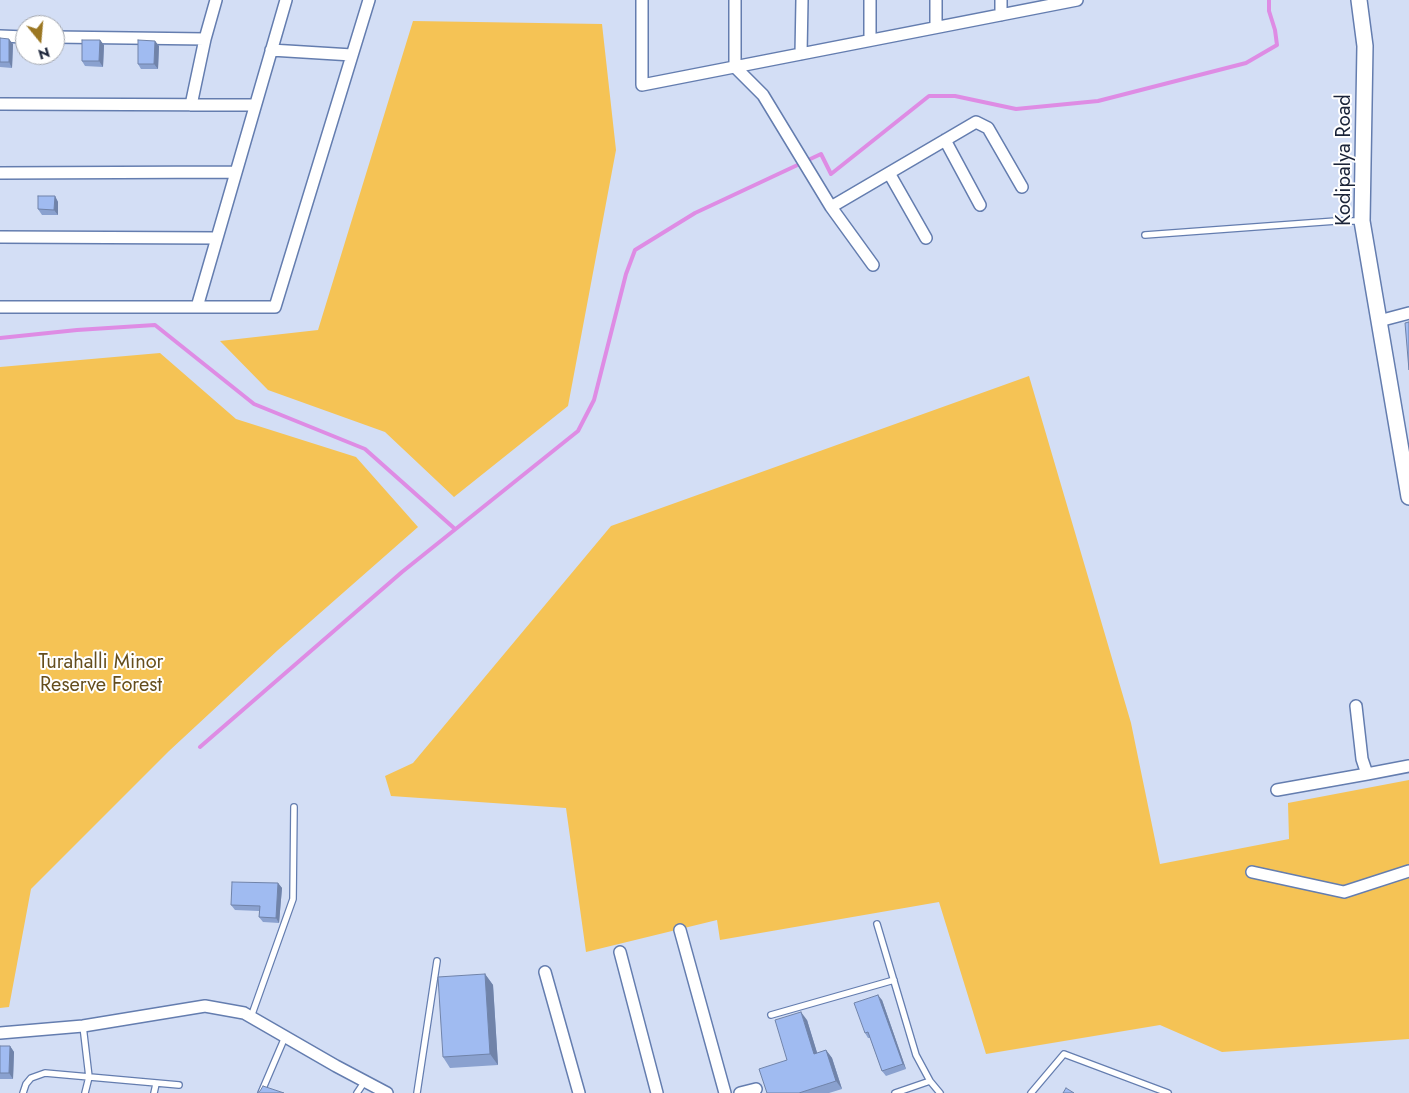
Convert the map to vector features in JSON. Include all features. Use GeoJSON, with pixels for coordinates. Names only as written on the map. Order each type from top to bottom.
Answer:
{"type":"FeatureCollection","features":[{"type":"Feature","properties":{"kind":"main road","name":"Kodipalya Road"},"geometry":{"type":"LineString","coordinates":[[1359,0],[1365,46],[1362,221],[1407,466],[1409,493]]}},
{"type":"Feature","properties":{"kind":"street"},"geometry":{"type":"LineString","coordinates":[[191,105],[205,39],[216,0]]}},
{"type":"Feature","properties":{"kind":"street"},"geometry":{"type":"LineString","coordinates":[[197,306],[286,0]]}},
{"type":"Feature","properties":{"kind":"street"},"geometry":{"type":"LineString","coordinates":[[0,307],[275,306],[369,0]]}},
{"type":"Feature","properties":{"kind":"street"},"geometry":{"type":"LineString","coordinates":[[642,0],[642,85],[1074,0]]}},
{"type":"Feature","properties":{"kind":"street"},"geometry":{"type":"LineString","coordinates":[[735,0],[735,67],[763,94],[831,207],[873,265]]}},
{"type":"Feature","properties":{"kind":"street"},"geometry":{"type":"LineString","coordinates":[[801,54],[802,0]]}},
{"type":"Feature","properties":{"kind":"street"},"geometry":{"type":"LineString","coordinates":[[870,0],[870,40]]}},
{"type":"Feature","properties":{"kind":"street"},"geometry":{"type":"LineString","coordinates":[[936,0],[936,27]]}},
{"type":"Feature","properties":{"kind":"street"},"geometry":{"type":"LineString","coordinates":[[1001,0],[1001,15]]}},
{"type":"Feature","properties":{"kind":"street"},"geometry":{"type":"LineString","coordinates":[[0,36],[15,37]]}},
{"type":"Feature","properties":{"kind":"street"},"geometry":{"type":"LineString","coordinates":[[65,37],[205,39]]}},
{"type":"Feature","properties":{"kind":"street"},"geometry":{"type":"LineString","coordinates":[[271,50],[352,55]]}},
{"type":"Feature","properties":{"kind":"street"},"geometry":{"type":"LineString","coordinates":[[0,104],[255,105]]}},
{"type":"Feature","properties":{"kind":"street"},"geometry":{"type":"LineString","coordinates":[[831,207],[976,122],[988,128],[1022,187]]}},
{"type":"Feature","properties":{"kind":"street"},"geometry":{"type":"LineString","coordinates":[[945,140],[980,205]]}},
{"type":"Feature","properties":{"kind":"street"},"geometry":{"type":"LineString","coordinates":[[0,173],[236,172]]}},
{"type":"Feature","properties":{"kind":"street"},"geometry":{"type":"LineString","coordinates":[[889,173],[926,238]]}},
{"type":"Feature","properties":{"kind":"street"},"geometry":{"type":"LineString","coordinates":[[0,237],[217,238]]}},
{"type":"Feature","properties":{"kind":"street"},"geometry":{"type":"LineString","coordinates":[[1379,321],[1409,313]]}},
{"type":"Feature","properties":{"kind":"street"},"geometry":{"type":"LineString","coordinates":[[1356,706],[1362,759],[1368,774]]}},
{"type":"Feature","properties":{"kind":"street"},"geometry":{"type":"LineString","coordinates":[[1278,790],[1409,766]]}},
{"type":"Feature","properties":{"kind":"street"},"geometry":{"type":"LineString","coordinates":[[1252,872],[1344,892],[1409,871]]}},
{"type":"Feature","properties":{"kind":"street"},"geometry":{"type":"LineString","coordinates":[[680,930],[725,1093]]}},
{"type":"Feature","properties":{"kind":"street"},"geometry":{"type":"LineString","coordinates":[[620,952],[657,1093]]}},
{"type":"Feature","properties":{"kind":"street"},"geometry":{"type":"LineString","coordinates":[[546,972],[579,1093]]}},
{"type":"Feature","properties":{"kind":"street"},"geometry":{"type":"LineString","coordinates":[[0,1033],[83,1026],[205,1006],[244,1013],[387,1093]]}},
{"type":"Feature","properties":{"kind":"street"},"geometry":{"type":"LineString","coordinates":[[740,1093],[756,1089]]}},
{"type":"Feature","properties":{"kind":"lane"},"geometry":{"type":"LineString","coordinates":[[1145,236],[1336,221],[1362,221]]}},
{"type":"Feature","properties":{"kind":"lane"},"geometry":{"type":"LineString","coordinates":[[251,1017],[293,899],[294,807]]}},
{"type":"Feature","properties":{"kind":"lane"},"geometry":{"type":"LineString","coordinates":[[877,924],[916,1055],[930,1081],[940,1093]]}},
{"type":"Feature","properties":{"kind":"lane"},"geometry":{"type":"LineString","coordinates":[[417,1093],[437,961]]}},
{"type":"Feature","properties":{"kind":"lane"},"geometry":{"type":"LineString","coordinates":[[771,1015],[894,980]]}},
{"type":"Feature","properties":{"kind":"lane"},"geometry":{"type":"LineString","coordinates":[[83,1026],[89,1078],[85,1093]]}},
{"type":"Feature","properties":{"kind":"lane"},"geometry":{"type":"LineString","coordinates":[[261,1093],[285,1037]]}},
{"type":"Feature","properties":{"kind":"lane"},"geometry":{"type":"LineString","coordinates":[[1032,1093],[1064,1054],[1168,1093]]}},
{"type":"Feature","properties":{"kind":"lane"},"geometry":{"type":"LineString","coordinates":[[23,1093],[30,1078],[37,1074],[45,1073],[179,1085]]}},
{"type":"Feature","properties":{"kind":"lane"},"geometry":{"type":"LineString","coordinates":[[357,1093],[365,1081]]}},
{"type":"Feature","properties":{"kind":"lane"},"geometry":{"type":"LineString","coordinates":[[895,1093],[930,1081]]}},
{"type":"Feature","properties":{"kind":"lane"},"geometry":{"type":"LineString","coordinates":[[154,1093],[156,1084]]}},
{"type":"Feature","properties":{"kind":"green space"},"geometry":{"type":"Polygon","coordinates":[[[413,21],[602,24],[616,150],[568,406],[454,497],[385,432],[268,390],[220,341],[318,330],[413,21]]]}},
{"type":"Feature","properties":{"kind":"green space","name":"Turahalli Minor Reserve Forest"},"geometry":{"type":"Polygon","coordinates":[[[160,353],[236,419],[356,457],[418,527],[278,650],[169,751],[31,889],[9,1007],[0,1008],[0,367],[160,353]]]}},
{"type":"Feature","properties":{"kind":"green space"},"geometry":{"type":"Polygon","coordinates":[[[1029,376],[1131,723],[1160,864],[1289,839],[1288,803],[1409,780],[1409,1039],[1222,1052],[1160,1025],[986,1054],[939,902],[720,940],[717,920],[586,952],[566,808],[391,796],[385,776],[413,763],[611,526],[1029,376]]]}},
{"type":"Feature","properties":{"kind":"building"},"geometry":{"type":"Polygon","coordinates":[[[0,38],[9,39],[9,62],[0,62],[0,38]]]}},
{"type":"Feature","properties":{"kind":"building"},"geometry":{"type":"Polygon","coordinates":[[[82,40],[100,40],[99,61],[82,61],[82,40]]]}},
{"type":"Feature","properties":{"kind":"building"},"geometry":{"type":"Polygon","coordinates":[[[138,40],[155,41],[154,64],[138,64],[138,40]]]}},
{"type":"Feature","properties":{"kind":"building"},"geometry":{"type":"Polygon","coordinates":[[[38,196],[55,196],[54,210],[38,209],[38,196]]]}},
{"type":"Feature","properties":{"kind":"building"},"geometry":{"type":"Polygon","coordinates":[[[1409,322],[1409,370],[1405,323],[1409,322]]]}},
{"type":"Feature","properties":{"kind":"building"},"geometry":{"type":"Polygon","coordinates":[[[232,882],[278,883],[276,918],[259,917],[260,906],[231,905],[232,882]]]}},
{"type":"Feature","properties":{"kind":"building"},"geometry":{"type":"Polygon","coordinates":[[[485,974],[490,1054],[443,1057],[438,977],[485,974]]]}},
{"type":"Feature","properties":{"kind":"building"},"geometry":{"type":"Polygon","coordinates":[[[878,995],[903,1064],[882,1071],[868,1032],[865,1033],[854,1003],[878,995]]]}},
{"type":"Feature","properties":{"kind":"building"},"geometry":{"type":"Polygon","coordinates":[[[801,1012],[814,1054],[826,1050],[836,1081],[799,1093],[767,1093],[759,1069],[787,1060],[775,1020],[801,1012]]]}},
{"type":"Feature","properties":{"kind":"building"},"geometry":{"type":"Polygon","coordinates":[[[0,1046],[10,1046],[9,1073],[0,1073],[0,1046]]]}},
{"type":"Feature","properties":{"kind":"building"},"geometry":{"type":"Polygon","coordinates":[[[263,1086],[284,1093],[257,1093],[263,1086]]]}},
{"type":"Feature","properties":{"kind":"building"},"geometry":{"type":"Polygon","coordinates":[[[1066,1088],[1074,1093],[1063,1093],[1066,1088]]]}},
{"type":"Feature","properties":{"kind":"waterway"},"geometry":{"type":"LineString","coordinates":[[200,747],[402,572],[578,431],[594,400],[626,274],[635,250],[695,213],[821,154],[831,174],[929,96],[955,96],[1016,109],[1098,101],[1246,63],[1277,45],[1269,11],[1269,0]]}},
{"type":"Feature","properties":{"kind":"waterway"},"geometry":{"type":"LineString","coordinates":[[0,338],[77,330],[155,325],[254,404],[365,449],[455,529]]}}]}
